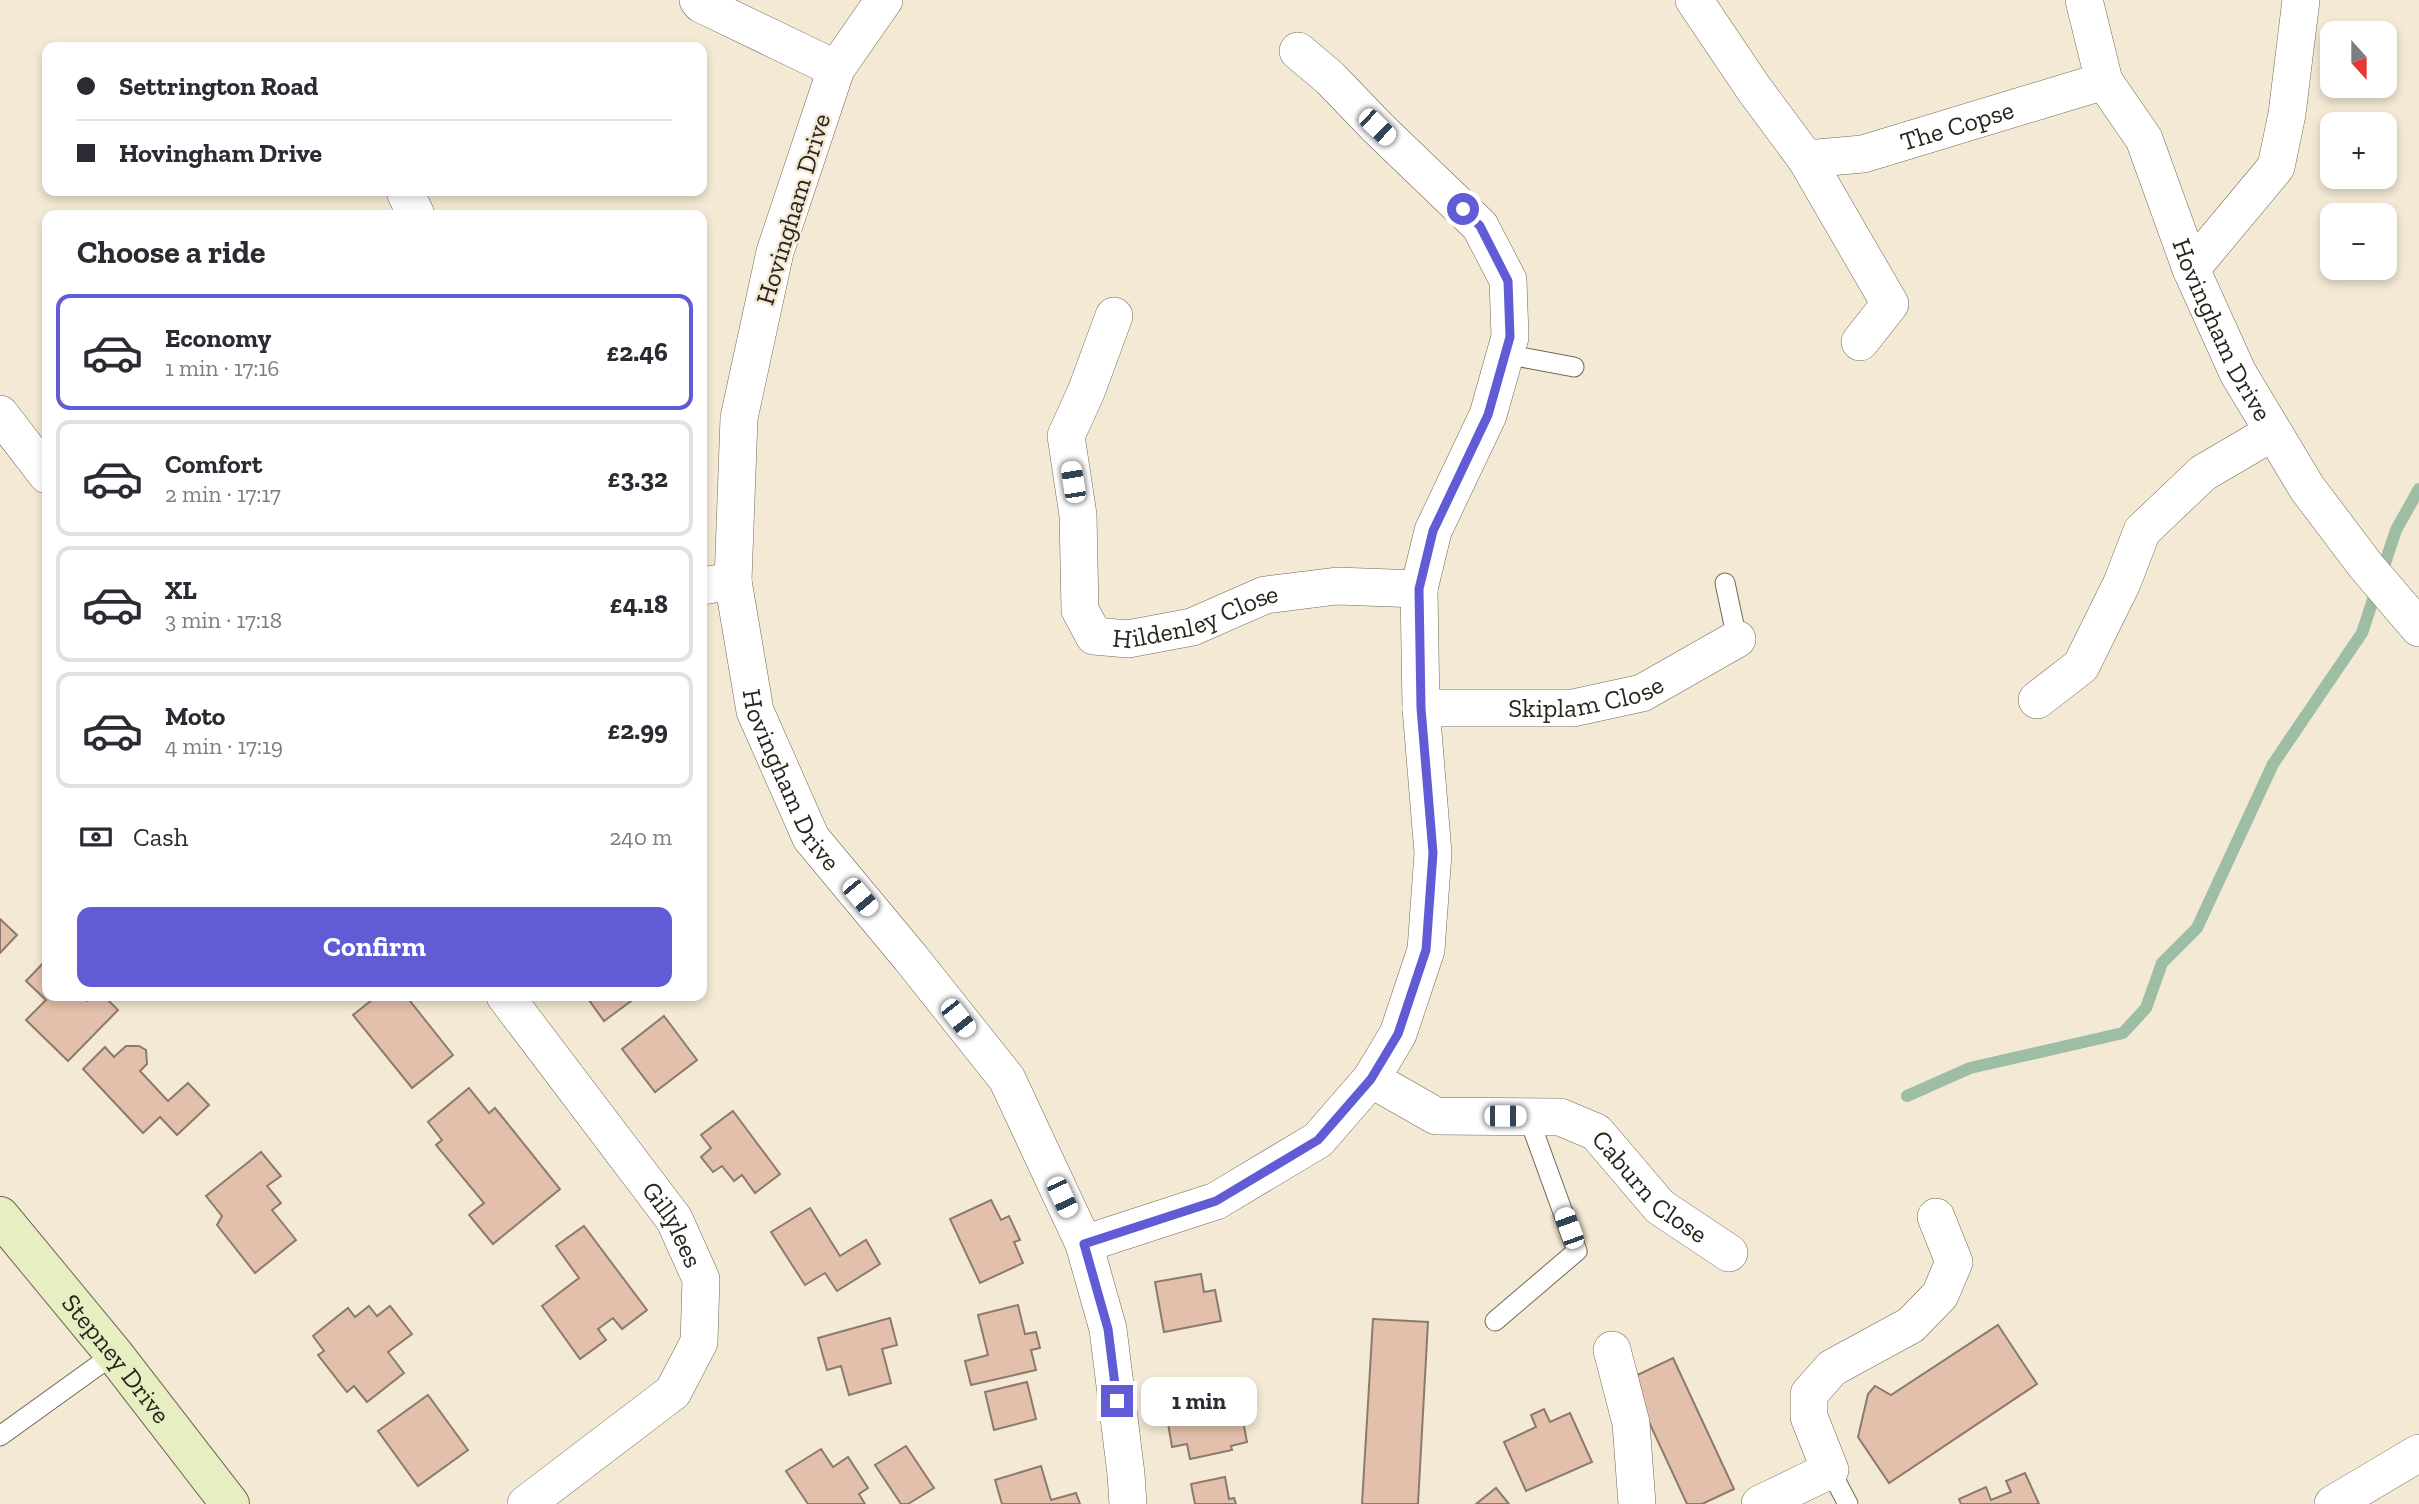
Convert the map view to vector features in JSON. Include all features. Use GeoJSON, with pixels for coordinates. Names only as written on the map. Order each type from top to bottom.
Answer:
{"type":"FeatureCollection","features":[{"type":"Feature","properties":{"kind":"street"},"geometry":{"type":"LineString","coordinates":[[698,0],[701,4],[836,69]]}},
{"type":"Feature","properties":{"kind":"street","name":"Hovingham Drive"},"geometry":{"type":"LineString","coordinates":[[884,0],[836,69],[775,252],[739,418],[718,584],[755,711],[811,838],[1007,1079],[1084,1244],[1108,1329],[1128,1504]]}},
{"type":"Feature","properties":{"kind":"street"},"geometry":{"type":"LineString","coordinates":[[1694,0],[1754,89],[1806,159],[1890,303],[1860,342]]}},
{"type":"Feature","properties":{"kind":"street","name":"Hovingham Drive"},"geometry":{"type":"LineString","coordinates":[[2084,0],[2104,81],[2144,139],[2191,269],[2238,373],[2307,488],[2397,602]]}},
{"type":"Feature","properties":{"kind":"street"},"geometry":{"type":"LineString","coordinates":[[2191,269],[2276,167],[2287,114],[2301,0]]}},
{"type":"Feature","properties":{"kind":"street"},"geometry":{"type":"LineString","coordinates":[[1084,1244],[1216,1201],[1318,1140],[1371,1079],[1398,1034],[1426,950],[1433,853],[1421,708],[1419,589],[1433,531],[1488,415],[1510,337],[1508,281],[1480,226],[1330,78],[1298,51]]}},
{"type":"Feature","properties":{"kind":"street","name":"The Copse"},"geometry":{"type":"LineString","coordinates":[[1806,159],[1863,154],[2104,81]]}},
{"type":"Feature","properties":{"kind":"street","name":"Hildenley Close"},"geometry":{"type":"LineString","coordinates":[[1114,316],[1066,436],[1078,515],[1080,610],[1094,636],[1128,639],[1192,627],[1265,595],[1337,586],[1419,589]]}},
{"type":"Feature","properties":{"kind":"street"},"geometry":{"type":"LineString","coordinates":[[0,414],[42,469]]}},
{"type":"Feature","properties":{"kind":"street"},"geometry":{"type":"LineString","coordinates":[[2037,700],[2081,666],[2122,583],[2142,531],[2203,472],[2273,432]]}},
{"type":"Feature","properties":{"kind":"street","name":"Skiplam Close"},"geometry":{"type":"LineString","coordinates":[[1421,708],[1573,708],[1642,693],[1737,639]]}},
{"type":"Feature","properties":{"kind":"street","name":"Gillylees"},"geometry":{"type":"LineString","coordinates":[[509,1001],[674,1219],[701,1279],[699,1342],[673,1392],[526,1504]]}},
{"type":"Feature","properties":{"kind":"street","name":"Caburn Close"},"geometry":{"type":"LineString","coordinates":[[1371,1079],[1436,1116],[1560,1117],[1596,1132],[1660,1207],[1729,1253]]}},
{"type":"Feature","properties":{"kind":"street","name":"Stepney Drive"},"geometry":{"type":"LineString","coordinates":[[0,1216],[114,1354],[230,1504]]}},
{"type":"Feature","properties":{"kind":"street"},"geometry":{"type":"LineString","coordinates":[[1760,1504],[1830,1470],[1809,1417],[1809,1394],[1832,1368],[1911,1325],[1940,1295],[1954,1262],[1936,1217]]}},
{"type":"Feature","properties":{"kind":"street"},"geometry":{"type":"LineString","coordinates":[[1612,1350],[1631,1423],[1637,1504]]}},
{"type":"Feature","properties":{"kind":"street"},"geometry":{"type":"LineString","coordinates":[[2333,1504],[2419,1453]]}},
{"type":"Feature","properties":{"kind":"lane"},"geometry":{"type":"LineString","coordinates":[[1505,354],[1574,367]]}},
{"type":"Feature","properties":{"kind":"lane"},"geometry":{"type":"LineString","coordinates":[[1726,583],[1737,639]]}},
{"type":"Feature","properties":{"kind":"lane"},"geometry":{"type":"LineString","coordinates":[[1495,1321],[1577,1251],[1528,1116]]}},
{"type":"Feature","properties":{"kind":"lane"},"geometry":{"type":"LineString","coordinates":[[0,1436],[114,1354]]}},
{"type":"Feature","properties":{"kind":"lane"},"geometry":{"type":"LineString","coordinates":[[1830,1470],[1848,1504]]}},
{"type":"Feature","properties":{"kind":"building"},"geometry":{"type":"Polygon","coordinates":[[[0,919],[17,935],[0,953],[0,919]]]}},
{"type":"Feature","properties":{"kind":"building"},"geometry":{"type":"Polygon","coordinates":[[[42,964],[42,996],[26,981],[42,964]]]}},
{"type":"Feature","properties":{"kind":"building"},"geometry":{"type":"Polygon","coordinates":[[[45,1001],[109,1001],[118,1010],[68,1061],[26,1020],[45,1001]]]}},
{"type":"Feature","properties":{"kind":"building"},"geometry":{"type":"Polygon","coordinates":[[[371,1001],[410,1001],[453,1055],[412,1088],[353,1015],[371,1001]]]}},
{"type":"Feature","properties":{"kind":"building"},"geometry":{"type":"Polygon","coordinates":[[[590,1001],[631,1001],[604,1021],[590,1001]]]}},
{"type":"Feature","properties":{"kind":"building"},"geometry":{"type":"Polygon","coordinates":[[[664,1016],[697,1060],[655,1092],[622,1049],[664,1016]]]}},
{"type":"Feature","properties":{"kind":"building"},"geometry":{"type":"Polygon","coordinates":[[[126,1046],[139,1046],[146,1050],[147,1064],[140,1071],[168,1101],[188,1083],[209,1105],[177,1135],[160,1117],[143,1133],[83,1069],[105,1047],[114,1057],[126,1046]]]}},
{"type":"Feature","properties":{"kind":"building"},"geometry":{"type":"Polygon","coordinates":[[[469,1088],[489,1113],[495,1108],[560,1189],[493,1244],[469,1215],[484,1203],[436,1145],[442,1140],[428,1122],[469,1088]]]}},
{"type":"Feature","properties":{"kind":"building"},"geometry":{"type":"Polygon","coordinates":[[[733,1111],[780,1174],[755,1193],[742,1175],[734,1181],[722,1166],[713,1172],[701,1157],[711,1148],[701,1135],[733,1111]]]}},
{"type":"Feature","properties":{"kind":"building"},"geometry":{"type":"Polygon","coordinates":[[[261,1152],[281,1176],[267,1186],[281,1203],[272,1210],[296,1240],[255,1273],[217,1225],[222,1216],[206,1196],[261,1152]]]}},
{"type":"Feature","properties":{"kind":"building"},"geometry":{"type":"Polygon","coordinates":[[[991,1200],[1001,1220],[1009,1216],[1020,1240],[1014,1242],[1023,1263],[980,1283],[950,1219],[991,1200]]]}},
{"type":"Feature","properties":{"kind":"building"},"geometry":{"type":"Polygon","coordinates":[[[810,1208],[840,1256],[866,1240],[880,1264],[837,1291],[825,1273],[805,1285],[771,1232],[810,1208]]]}},
{"type":"Feature","properties":{"kind":"building"},"geometry":{"type":"Polygon","coordinates":[[[584,1226],[647,1310],[622,1329],[613,1318],[598,1329],[606,1340],[580,1359],[542,1306],[579,1278],[556,1246],[584,1226]]]}},
{"type":"Feature","properties":{"kind":"building"},"geometry":{"type":"Polygon","coordinates":[[[1201,1274],[1204,1292],[1215,1290],[1221,1321],[1164,1332],[1155,1282],[1201,1274]]]}},
{"type":"Feature","properties":{"kind":"building"},"geometry":{"type":"Polygon","coordinates":[[[1018,1305],[1025,1334],[1036,1332],[1040,1348],[1031,1350],[1036,1370],[971,1385],[965,1361],[988,1355],[978,1315],[1018,1305]]]}},
{"type":"Feature","properties":{"kind":"building"},"geometry":{"type":"Polygon","coordinates":[[[369,1306],[377,1316],[390,1306],[412,1334],[388,1352],[404,1373],[367,1402],[354,1386],[347,1392],[318,1355],[324,1351],[313,1336],[348,1308],[355,1317],[369,1306]]]}},
{"type":"Feature","properties":{"kind":"building"},"geometry":{"type":"Polygon","coordinates":[[[890,1318],[897,1345],[882,1349],[891,1383],[849,1395],[841,1366],[827,1370],[818,1338],[890,1318]]]}},
{"type":"Feature","properties":{"kind":"building"},"geometry":{"type":"Polygon","coordinates":[[[1373,1319],[1428,1322],[1418,1504],[1362,1504],[1373,1319]]]}},
{"type":"Feature","properties":{"kind":"building"},"geometry":{"type":"Polygon","coordinates":[[[1998,1325],[2037,1384],[1889,1483],[1858,1437],[1868,1394],[1875,1386],[1891,1395],[1998,1325]]]}},
{"type":"Feature","properties":{"kind":"building"},"geometry":{"type":"Polygon","coordinates":[[[1673,1358],[1734,1489],[1702,1504],[1687,1504],[1629,1379],[1673,1358]]]}},
{"type":"Feature","properties":{"kind":"building"},"geometry":{"type":"Polygon","coordinates":[[[1027,1382],[1036,1419],[994,1430],[985,1392],[1027,1382]]]}},
{"type":"Feature","properties":{"kind":"building"},"geometry":{"type":"Polygon","coordinates":[[[1220,1392],[1223,1409],[1240,1405],[1247,1442],[1231,1446],[1232,1450],[1190,1459],[1187,1444],[1172,1447],[1168,1423],[1178,1421],[1174,1401],[1220,1392]]]}},
{"type":"Feature","properties":{"kind":"building"},"geometry":{"type":"Polygon","coordinates":[[[428,1395],[468,1450],[418,1486],[378,1431],[428,1395]]]}},
{"type":"Feature","properties":{"kind":"building"},"geometry":{"type":"Polygon","coordinates":[[[1544,1409],[1550,1422],[1570,1413],[1592,1462],[1526,1491],[1504,1442],[1536,1427],[1531,1415],[1544,1409]]]}},
{"type":"Feature","properties":{"kind":"building"},"geometry":{"type":"Polygon","coordinates":[[[906,1446],[934,1488],[908,1504],[901,1504],[875,1465],[906,1446]]]}},
{"type":"Feature","properties":{"kind":"building"},"geometry":{"type":"Polygon","coordinates":[[[821,1449],[833,1467],[848,1457],[868,1488],[859,1494],[865,1504],[808,1504],[786,1471],[821,1449]]]}},
{"type":"Feature","properties":{"kind":"building"},"geometry":{"type":"Polygon","coordinates":[[[1041,1466],[1051,1500],[1076,1493],[1080,1504],[1002,1504],[995,1480],[1041,1466]]]}},
{"type":"Feature","properties":{"kind":"building"},"geometry":{"type":"Polygon","coordinates":[[[2025,1473],[2039,1504],[1961,1504],[1959,1499],[1986,1487],[1991,1500],[2011,1492],[2006,1481],[2025,1473]]]}},
{"type":"Feature","properties":{"kind":"building"},"geometry":{"type":"Polygon","coordinates":[[[1225,1477],[1229,1499],[1234,1498],[1236,1504],[1195,1504],[1191,1484],[1225,1477]]]}},
{"type":"Feature","properties":{"kind":"building"},"geometry":{"type":"Polygon","coordinates":[[[1496,1488],[1509,1504],[1476,1504],[1496,1488]]]}},
{"type":"Feature","properties":{"kind":"waterway"},"geometry":{"type":"LineString","coordinates":[[1907,1096],[1970,1068],[2123,1033],[2146,1008],[2162,963],[2197,928],[2273,764],[2362,633],[2396,530],[2419,489]]}},
{"type":"Feature","properties":{"kind":"route"},"geometry":{"type":"LineString","coordinates":[[1117,1401],[1108,1329],[1084,1244],[1216,1201],[1318,1140],[1371,1079],[1398,1034],[1426,950],[1433,853],[1421,708],[1419,589],[1433,531],[1488,415],[1510,337],[1508,281],[1480,226],[1463,209]]}}]}
